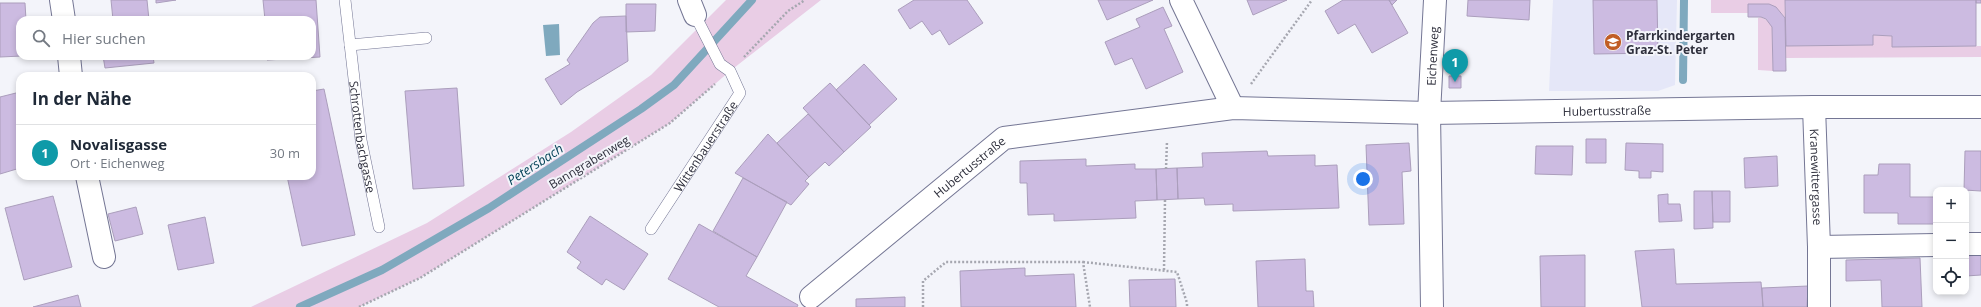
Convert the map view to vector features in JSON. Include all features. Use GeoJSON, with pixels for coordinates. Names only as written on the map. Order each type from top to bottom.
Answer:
{"type":"FeatureCollection","features":[{"type":"Feature","properties":{"kind":"street"},"geometry":{"type":"LineString","coordinates":[[61,0],[63,16]]}},
{"type":"Feature","properties":{"kind":"street"},"geometry":{"type":"LineString","coordinates":[[1182,0],[1233,108]]}},
{"type":"Feature","properties":{"kind":"street","name":"Eichenweg"},"geometry":{"type":"LineString","coordinates":[[1432,297],[1429,113],[1435,0]]}},
{"type":"Feature","properties":{"kind":"street"},"geometry":{"type":"LineString","coordinates":[[69,60],[71,72]]}},
{"type":"Feature","properties":{"kind":"street","name":"Hubertusstraße"},"geometry":{"type":"LineString","coordinates":[[811,297],[1004,138],[1233,108],[1429,113],[1814,108],[1981,108]]}},
{"type":"Feature","properties":{"kind":"street","name":"Kranewittergasse"},"geometry":{"type":"LineString","coordinates":[[1814,108],[1819,247],[1819,307]]}},
{"type":"Feature","properties":{"kind":"street"},"geometry":{"type":"LineString","coordinates":[[87,180],[104,257]]}},
{"type":"Feature","properties":{"kind":"street"},"geometry":{"type":"LineString","coordinates":[[1969,244],[1981,244]]}},
{"type":"Feature","properties":{"kind":"street"},"geometry":{"type":"LineString","coordinates":[[1819,247],[1933,245]]}},
{"type":"Feature","properties":{"kind":"lane","name":"Schrottenbachgasse"},"geometry":{"type":"LineString","coordinates":[[345,0],[361,140],[379,227]]}},
{"type":"Feature","properties":{"kind":"lane"},"geometry":{"type":"LineString","coordinates":[[692,7],[720,64],[730,71]]}},
{"type":"Feature","properties":{"kind":"lane"},"geometry":{"type":"LineString","coordinates":[[350,45],[426,38]]}},
{"type":"Feature","properties":{"kind":"lane","name":"Wittenbauerstraße"},"geometry":{"type":"LineString","coordinates":[[651,229],[740,93],[730,71]]}},
{"type":"Feature","properties":{"kind":"path","name":"Banngrabenweg"},"geometry":{"type":"LineString","coordinates":[[359,307],[420,278],[670,123],[730,71],[788,11],[805,0]]}},
{"type":"Feature","properties":{"kind":"path"},"geometry":{"type":"LineString","coordinates":[[1233,108],[1312,0]]}},
{"type":"Feature","properties":{"kind":"path"},"geometry":{"type":"LineString","coordinates":[[1164,270],[1165,200]]}},
{"type":"Feature","properties":{"kind":"path"},"geometry":{"type":"LineString","coordinates":[[923,307],[923,281],[946,262],[1083,262],[1177,272],[1187,307]]}},
{"type":"Feature","properties":{"kind":"path"},"geometry":{"type":"LineString","coordinates":[[1083,262],[1090,307]]}},
{"type":"Feature","properties":{"kind":"shaded area"},"geometry":{"type":"Polygon","coordinates":[[[726,0],[821,0],[730,71],[670,123],[420,278],[359,307],[251,307],[427,223],[571,132],[651,75],[726,0]]]}},
{"type":"Feature","properties":{"kind":"shaded area","name":"Pfarrkindergarten Graz-St. Peter"},"geometry":{"type":"Polygon","coordinates":[[[1553,0],[1677,0],[1675,85],[1658,91],[1549,91],[1553,0]]]}},
{"type":"Feature","properties":{"kind":"shaded area"},"geometry":{"type":"Polygon","coordinates":[[[1711,0],[1785,0],[1785,18],[1777,9],[1765,4],[1748,4],[1748,13],[1711,13],[1711,0]]]}},
{"type":"Feature","properties":{"kind":"shaded area"},"geometry":{"type":"Polygon","coordinates":[[[1761,17],[1770,22],[1772,27],[1773,71],[1758,70],[1758,18],[1761,17]]]}},
{"type":"Feature","properties":{"kind":"shaded area"},"geometry":{"type":"Polygon","coordinates":[[[1873,35],[1892,36],[1892,47],[1981,46],[1981,57],[1786,58],[1786,46],[1872,45],[1873,35]]]}},
{"type":"Feature","properties":{"kind":"water"},"geometry":{"type":"Polygon","coordinates":[[[559,24],[560,55],[546,56],[543,25],[559,24]]]}},
{"type":"Feature","properties":{"kind":"building"},"geometry":{"type":"Polygon","coordinates":[[[111,0],[147,0],[149,16],[113,16],[111,0]]]}},
{"type":"Feature","properties":{"kind":"building"},"geometry":{"type":"Polygon","coordinates":[[[156,0],[176,0],[156,3],[156,0]]]}},
{"type":"Feature","properties":{"kind":"building"},"geometry":{"type":"Polygon","coordinates":[[[263,0],[316,0],[320,57],[316,57],[316,16],[265,16],[263,0]]]}},
{"type":"Feature","properties":{"kind":"building"},"geometry":{"type":"Polygon","coordinates":[[[914,0],[967,0],[983,23],[949,45],[940,30],[932,35],[922,21],[910,29],[898,10],[914,0]]]}},
{"type":"Feature","properties":{"kind":"building"},"geometry":{"type":"Polygon","coordinates":[[[1098,0],[1153,0],[1107,20],[1098,0]]]}},
{"type":"Feature","properties":{"kind":"building"},"geometry":{"type":"Polygon","coordinates":[[[1247,0],[1287,0],[1253,15],[1247,0]]]}},
{"type":"Feature","properties":{"kind":"building"},"geometry":{"type":"Polygon","coordinates":[[[1343,0],[1389,0],[1408,33],[1372,53],[1355,24],[1338,34],[1325,11],[1343,0]]]}},
{"type":"Feature","properties":{"kind":"building"},"geometry":{"type":"Polygon","coordinates":[[[1389,0],[1397,0],[1392,5],[1389,0]]]}},
{"type":"Feature","properties":{"kind":"building"},"geometry":{"type":"Polygon","coordinates":[[[1468,0],[1530,0],[1529,20],[1467,16],[1468,0]]]}},
{"type":"Feature","properties":{"kind":"building"},"geometry":{"type":"Polygon","coordinates":[[[1593,0],[1657,0],[1658,53],[1594,54],[1593,0]]]}},
{"type":"Feature","properties":{"kind":"building"},"geometry":{"type":"Polygon","coordinates":[[[1785,0],[1976,0],[1976,46],[1892,47],[1892,36],[1873,35],[1873,45],[1786,46],[1785,0]]]}},
{"type":"Feature","properties":{"kind":"building"},"geometry":{"type":"Polygon","coordinates":[[[1976,0],[1981,0],[1981,3],[1976,3],[1976,0]]]}},
{"type":"Feature","properties":{"kind":"building"},"geometry":{"type":"Polygon","coordinates":[[[0,3],[25,3],[26,16],[16,16],[16,56],[0,57],[0,3]]]}},
{"type":"Feature","properties":{"kind":"building"},"geometry":{"type":"Polygon","coordinates":[[[626,4],[656,4],[655,31],[626,32],[626,4]]]}},
{"type":"Feature","properties":{"kind":"building"},"geometry":{"type":"Polygon","coordinates":[[[1748,4],[1769,4],[1776,7],[1785,18],[1786,71],[1773,71],[1772,27],[1766,19],[1761,17],[1748,17],[1748,4]]]}},
{"type":"Feature","properties":{"kind":"building"},"geometry":{"type":"Polygon","coordinates":[[[1163,7],[1172,26],[1164,29],[1183,72],[1146,89],[1132,58],[1115,65],[1105,42],[1140,27],[1136,19],[1163,7]]]}},
{"type":"Feature","properties":{"kind":"building"},"geometry":{"type":"Polygon","coordinates":[[[626,16],[628,61],[577,92],[561,105],[545,79],[570,64],[567,60],[593,23],[600,17],[626,16]]]}},
{"type":"Feature","properties":{"kind":"building"},"geometry":{"type":"Polygon","coordinates":[[[104,60],[154,60],[154,63],[105,68],[104,60]]]}},
{"type":"Feature","properties":{"kind":"building"},"geometry":{"type":"Polygon","coordinates":[[[864,64],[897,99],[869,125],[836,90],[864,64]]]}},
{"type":"Feature","properties":{"kind":"building"},"geometry":{"type":"Polygon","coordinates":[[[1449,76],[1461,76],[1461,88],[1449,88],[1449,76]]]}},
{"type":"Feature","properties":{"kind":"building"},"geometry":{"type":"Polygon","coordinates":[[[830,83],[871,127],[844,152],[803,108],[830,83]]]}},
{"type":"Feature","properties":{"kind":"building"},"geometry":{"type":"Polygon","coordinates":[[[457,88],[464,186],[413,189],[405,91],[457,88]]]}},
{"type":"Feature","properties":{"kind":"building"},"geometry":{"type":"Polygon","coordinates":[[[324,89],[355,235],[302,246],[288,180],[316,180],[316,90],[324,89]]]}},
{"type":"Feature","properties":{"kind":"building"},"geometry":{"type":"Polygon","coordinates":[[[16,93],[16,169],[0,174],[0,97],[16,93]]]}},
{"type":"Feature","properties":{"kind":"building"},"geometry":{"type":"Polygon","coordinates":[[[808,114],[844,152],[829,166],[825,162],[809,177],[777,143],[808,114]]]}},
{"type":"Feature","properties":{"kind":"building"},"geometry":{"type":"Polygon","coordinates":[[[768,134],[809,177],[805,181],[809,184],[791,205],[735,173],[768,134]]]}},
{"type":"Feature","properties":{"kind":"building"},"geometry":{"type":"Polygon","coordinates":[[[1586,139],[1606,139],[1606,163],[1586,163],[1586,139]]]}},
{"type":"Feature","properties":{"kind":"building"},"geometry":{"type":"Polygon","coordinates":[[[1409,143],[1411,171],[1402,172],[1404,224],[1369,225],[1366,145],[1409,143]]]}},
{"type":"Feature","properties":{"kind":"building"},"geometry":{"type":"Polygon","coordinates":[[[1626,143],[1663,144],[1663,172],[1651,171],[1651,178],[1639,178],[1639,171],[1625,170],[1626,143]]]}},
{"type":"Feature","properties":{"kind":"building"},"geometry":{"type":"Polygon","coordinates":[[[1536,146],[1573,146],[1572,175],[1535,174],[1536,146]]]}},
{"type":"Feature","properties":{"kind":"building"},"geometry":{"type":"Polygon","coordinates":[[[1267,151],[1268,156],[1315,155],[1315,166],[1337,165],[1339,208],[1233,211],[1233,204],[1205,205],[1204,198],[1178,199],[1177,168],[1203,167],[1202,153],[1267,151]]]}},
{"type":"Feature","properties":{"kind":"building"},"geometry":{"type":"Polygon","coordinates":[[[1965,151],[1981,151],[1981,191],[1969,190],[1969,187],[1964,187],[1965,151]]]}},
{"type":"Feature","properties":{"kind":"building"},"geometry":{"type":"Polygon","coordinates":[[[1777,156],[1778,186],[1745,188],[1744,158],[1777,156]]]}},
{"type":"Feature","properties":{"kind":"building"},"geometry":{"type":"Polygon","coordinates":[[[1086,159],[1086,166],[1135,164],[1135,169],[1156,169],[1157,200],[1135,201],[1136,218],[1054,221],[1054,214],[1028,215],[1027,183],[1020,183],[1020,161],[1086,159]]]}},
{"type":"Feature","properties":{"kind":"building"},"geometry":{"type":"Polygon","coordinates":[[[1879,164],[1910,164],[1910,197],[1933,197],[1933,224],[1898,224],[1898,213],[1864,213],[1864,175],[1878,175],[1879,164]]]}},
{"type":"Feature","properties":{"kind":"building"},"geometry":{"type":"Polygon","coordinates":[[[1177,168],[1178,199],[1157,200],[1156,169],[1177,168]]]}},
{"type":"Feature","properties":{"kind":"building"},"geometry":{"type":"Polygon","coordinates":[[[743,178],[787,202],[757,257],[713,231],[743,178]]]}},
{"type":"Feature","properties":{"kind":"building"},"geometry":{"type":"Polygon","coordinates":[[[1694,191],[1712,191],[1713,228],[1694,229],[1694,191]]]}},
{"type":"Feature","properties":{"kind":"building"},"geometry":{"type":"Polygon","coordinates":[[[1712,191],[1730,191],[1730,222],[1713,222],[1712,191]]]}},
{"type":"Feature","properties":{"kind":"building"},"geometry":{"type":"Polygon","coordinates":[[[1668,194],[1668,204],[1680,204],[1682,221],[1659,222],[1658,195],[1668,194]]]}},
{"type":"Feature","properties":{"kind":"building"},"geometry":{"type":"Polygon","coordinates":[[[53,196],[72,267],[24,280],[5,208],[53,196]]]}},
{"type":"Feature","properties":{"kind":"building"},"geometry":{"type":"Polygon","coordinates":[[[136,207],[143,234],[115,241],[108,214],[136,207]]]}},
{"type":"Feature","properties":{"kind":"building"},"geometry":{"type":"Polygon","coordinates":[[[590,216],[648,254],[624,290],[606,279],[602,285],[577,268],[581,262],[567,252],[590,216]]]}},
{"type":"Feature","properties":{"kind":"building"},"geometry":{"type":"Polygon","coordinates":[[[205,217],[214,263],[178,270],[168,225],[205,217]]]}},
{"type":"Feature","properties":{"kind":"building"},"geometry":{"type":"Polygon","coordinates":[[[699,224],[757,257],[746,276],[798,305],[797,307],[719,307],[668,279],[699,224]]]}},
{"type":"Feature","properties":{"kind":"building"},"geometry":{"type":"Polygon","coordinates":[[[1674,249],[1676,284],[1761,282],[1763,307],[1642,307],[1635,251],[1674,249]]]}},
{"type":"Feature","properties":{"kind":"building"},"geometry":{"type":"Polygon","coordinates":[[[1585,255],[1585,307],[1541,307],[1540,256],[1585,255]]]}},
{"type":"Feature","properties":{"kind":"building"},"geometry":{"type":"Polygon","coordinates":[[[1981,255],[1981,275],[1969,276],[1969,256],[1981,255]]]}},
{"type":"Feature","properties":{"kind":"building"},"geometry":{"type":"Polygon","coordinates":[[[1920,258],[1922,307],[1882,307],[1881,280],[1846,281],[1846,260],[1920,258]]]}},
{"type":"Feature","properties":{"kind":"building"},"geometry":{"type":"Polygon","coordinates":[[[1305,259],[1306,291],[1313,291],[1314,307],[1258,307],[1256,261],[1305,259]]]}},
{"type":"Feature","properties":{"kind":"building"},"geometry":{"type":"Polygon","coordinates":[[[1025,268],[1025,276],[1074,274],[1076,307],[961,307],[960,271],[1025,268]]]}},
{"type":"Feature","properties":{"kind":"building"},"geometry":{"type":"Polygon","coordinates":[[[1175,279],[1176,307],[1130,307],[1129,280],[1175,279]]]}},
{"type":"Feature","properties":{"kind":"building"},"geometry":{"type":"Polygon","coordinates":[[[1808,286],[1807,307],[1763,307],[1762,288],[1808,286]]]}},
{"type":"Feature","properties":{"kind":"building"},"geometry":{"type":"Polygon","coordinates":[[[78,295],[81,307],[33,307],[78,295]]]}},
{"type":"Feature","properties":{"kind":"building"},"geometry":{"type":"Polygon","coordinates":[[[905,297],[905,307],[856,307],[856,299],[905,297]]]}},
{"type":"Feature","properties":{"kind":"waterway","name":"Petersbach"},"geometry":{"type":"LineString","coordinates":[[300,307],[382,270],[489,208],[641,109],[674,85],[752,0]]}},
{"type":"Feature","properties":{"kind":"waterway"},"geometry":{"type":"LineString","coordinates":[[1683,80],[1684,0]]}},
{"type":"Feature","properties":{"kind":"place","name":"Pfarrkindergarten Graz-St. Peter"},"geometry":{"type":"Point","coordinates":[1613,42]}},
{"type":"Feature","properties":{"kind":"place","name":"Novalisgasse"},"geometry":{"type":"Point","coordinates":[1455,82]}}]}
